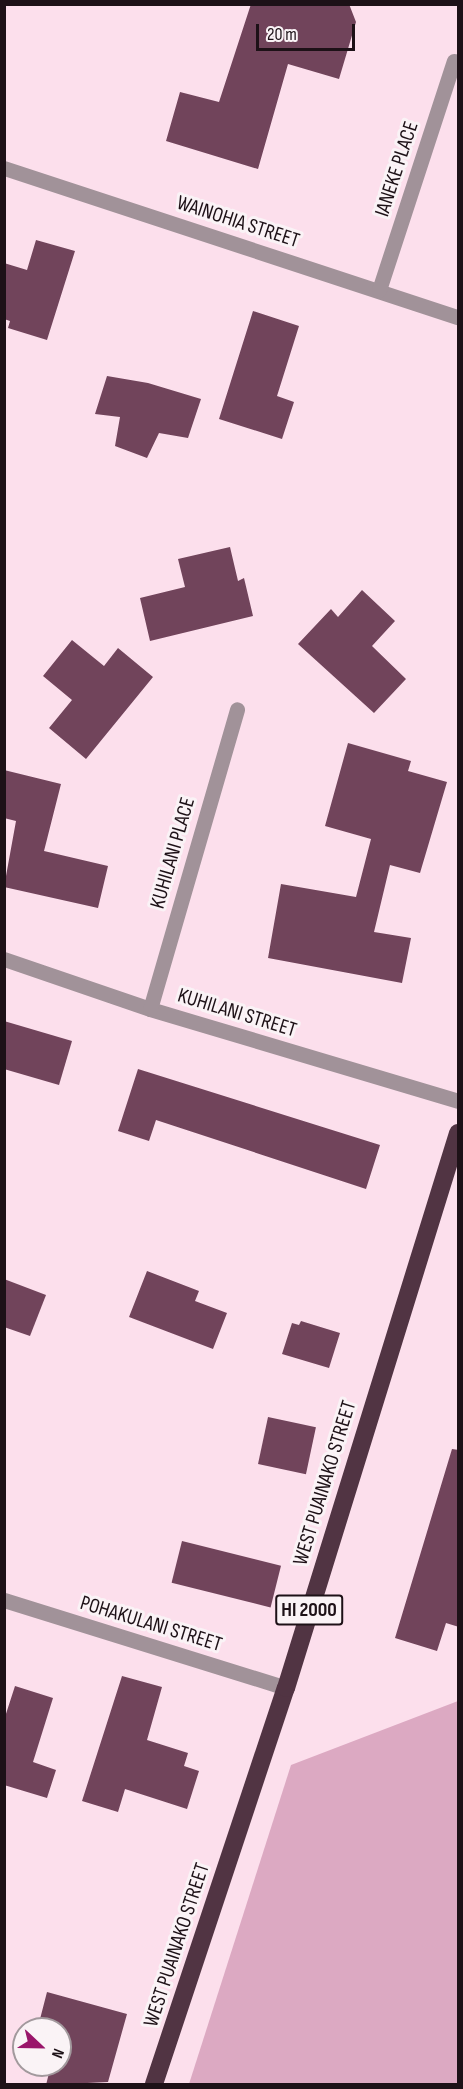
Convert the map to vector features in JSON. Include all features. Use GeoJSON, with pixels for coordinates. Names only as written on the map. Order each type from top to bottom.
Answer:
{"type":"FeatureCollection","features":[{"type":"Feature","properties":{"kind":"highway","name":"WEST PUAINAKO STREET"},"geometry":{"type":"LineString","coordinates":[[154,2085],[286,1688],[459,1133]]}},
{"type":"Feature","properties":{"kind":"street","name":"IANEKE PLACE"},"geometry":{"type":"LineString","coordinates":[[380,290],[454,61]]}},
{"type":"Feature","properties":{"kind":"street","name":"WAINOHIA STREET"},"geometry":{"type":"LineString","coordinates":[[4,168],[459,317]]}},
{"type":"Feature","properties":{"kind":"street","name":"KUHILANI PLACE"},"geometry":{"type":"LineString","coordinates":[[150,1009],[237,709]]}},
{"type":"Feature","properties":{"kind":"street","name":"KUHILANI STREET"},"geometry":{"type":"LineString","coordinates":[[4,958],[150,1009],[459,1101]]}},
{"type":"Feature","properties":{"kind":"street","name":"POHAKULANI STREET"},"geometry":{"type":"LineString","coordinates":[[4,1600],[286,1688]]}},
{"type":"Feature","properties":{"kind":"shaded area"},"geometry":{"type":"Polygon","coordinates":[[[458,1701],[458,2084],[189,2084],[291,1765],[458,1701]]]}},
{"type":"Feature","properties":{"kind":"building"},"geometry":{"type":"Polygon","coordinates":[[[251,4],[349,4],[356,22],[339,79],[288,64],[258,169],[166,141],[180,92],[219,102],[251,4]]]}},
{"type":"Feature","properties":{"kind":"building"},"geometry":{"type":"Polygon","coordinates":[[[36,240],[75,251],[47,340],[8,328],[10,321],[4,319],[4,263],[27,270],[36,240]]]}},
{"type":"Feature","properties":{"kind":"building"},"geometry":{"type":"Polygon","coordinates":[[[253,311],[299,326],[277,396],[294,402],[282,439],[219,419],[253,311]]]}},
{"type":"Feature","properties":{"kind":"building"},"geometry":{"type":"Polygon","coordinates":[[[107,376],[148,383],[201,399],[188,438],[159,433],[147,458],[115,446],[120,417],[95,414],[107,376]]]}},
{"type":"Feature","properties":{"kind":"building"},"geometry":{"type":"Polygon","coordinates":[[[230,547],[238,581],[244,578],[253,616],[150,641],[140,598],[185,587],[178,559],[230,547]]]}},
{"type":"Feature","properties":{"kind":"building"},"geometry":{"type":"Polygon","coordinates":[[[362,590],[395,621],[372,646],[406,679],[374,713],[298,644],[331,609],[338,617],[362,590]]]}},
{"type":"Feature","properties":{"kind":"building"},"geometry":{"type":"Polygon","coordinates":[[[72,640],[104,666],[118,648],[153,677],[86,759],[49,728],[72,700],[43,676],[72,640]]]}},
{"type":"Feature","properties":{"kind":"building"},"geometry":{"type":"Polygon","coordinates":[[[348,743],[411,761],[408,771],[447,782],[420,873],[390,865],[374,932],[411,938],[402,983],[268,958],[281,884],[356,897],[371,839],[325,826],[348,743]]]}},
{"type":"Feature","properties":{"kind":"building"},"geometry":{"type":"Polygon","coordinates":[[[4,770],[61,784],[44,851],[108,866],[98,908],[4,887],[16,821],[4,818],[4,770]]]}},
{"type":"Feature","properties":{"kind":"building"},"geometry":{"type":"Polygon","coordinates":[[[4,1021],[72,1041],[59,1085],[4,1069],[4,1021]]]}},
{"type":"Feature","properties":{"kind":"building"},"geometry":{"type":"Polygon","coordinates":[[[138,1069],[380,1145],[366,1189],[156,1120],[149,1141],[118,1131],[138,1069]]]}},
{"type":"Feature","properties":{"kind":"building"},"geometry":{"type":"Polygon","coordinates":[[[147,1271],[199,1291],[195,1301],[227,1313],[213,1349],[129,1317],[147,1271]]]}},
{"type":"Feature","properties":{"kind":"building"},"geometry":{"type":"Polygon","coordinates":[[[4,1279],[46,1295],[30,1336],[4,1327],[4,1279]]]}},
{"type":"Feature","properties":{"kind":"building"},"geometry":{"type":"Polygon","coordinates":[[[301,1321],[340,1333],[329,1368],[282,1354],[292,1323],[299,1325],[301,1321]]]}},
{"type":"Feature","properties":{"kind":"building"},"geometry":{"type":"Polygon","coordinates":[[[268,1417],[316,1427],[306,1474],[258,1464],[268,1417]]]}},
{"type":"Feature","properties":{"kind":"building"},"geometry":{"type":"Polygon","coordinates":[[[452,1449],[459,1450],[459,1627],[446,1623],[437,1651],[395,1638],[452,1449]]]}},
{"type":"Feature","properties":{"kind":"building"},"geometry":{"type":"Polygon","coordinates":[[[182,1541],[281,1566],[271,1607],[172,1583],[182,1541]]]}},
{"type":"Feature","properties":{"kind":"building"},"geometry":{"type":"Polygon","coordinates":[[[122,1676],[162,1687],[147,1740],[188,1753],[184,1766],[199,1771],[187,1809],[125,1789],[118,1812],[82,1801],[122,1676]]]}},
{"type":"Feature","properties":{"kind":"building"},"geometry":{"type":"Polygon","coordinates":[[[15,1686],[53,1698],[33,1762],[56,1770],[47,1798],[4,1785],[4,1720],[15,1686]]]}},
{"type":"Feature","properties":{"kind":"building"},"geometry":{"type":"Polygon","coordinates":[[[47,1992],[127,2014],[108,2082],[46,2085],[48,2077],[72,2077],[72,2017],[41,2017],[47,1992]]]}}]}
